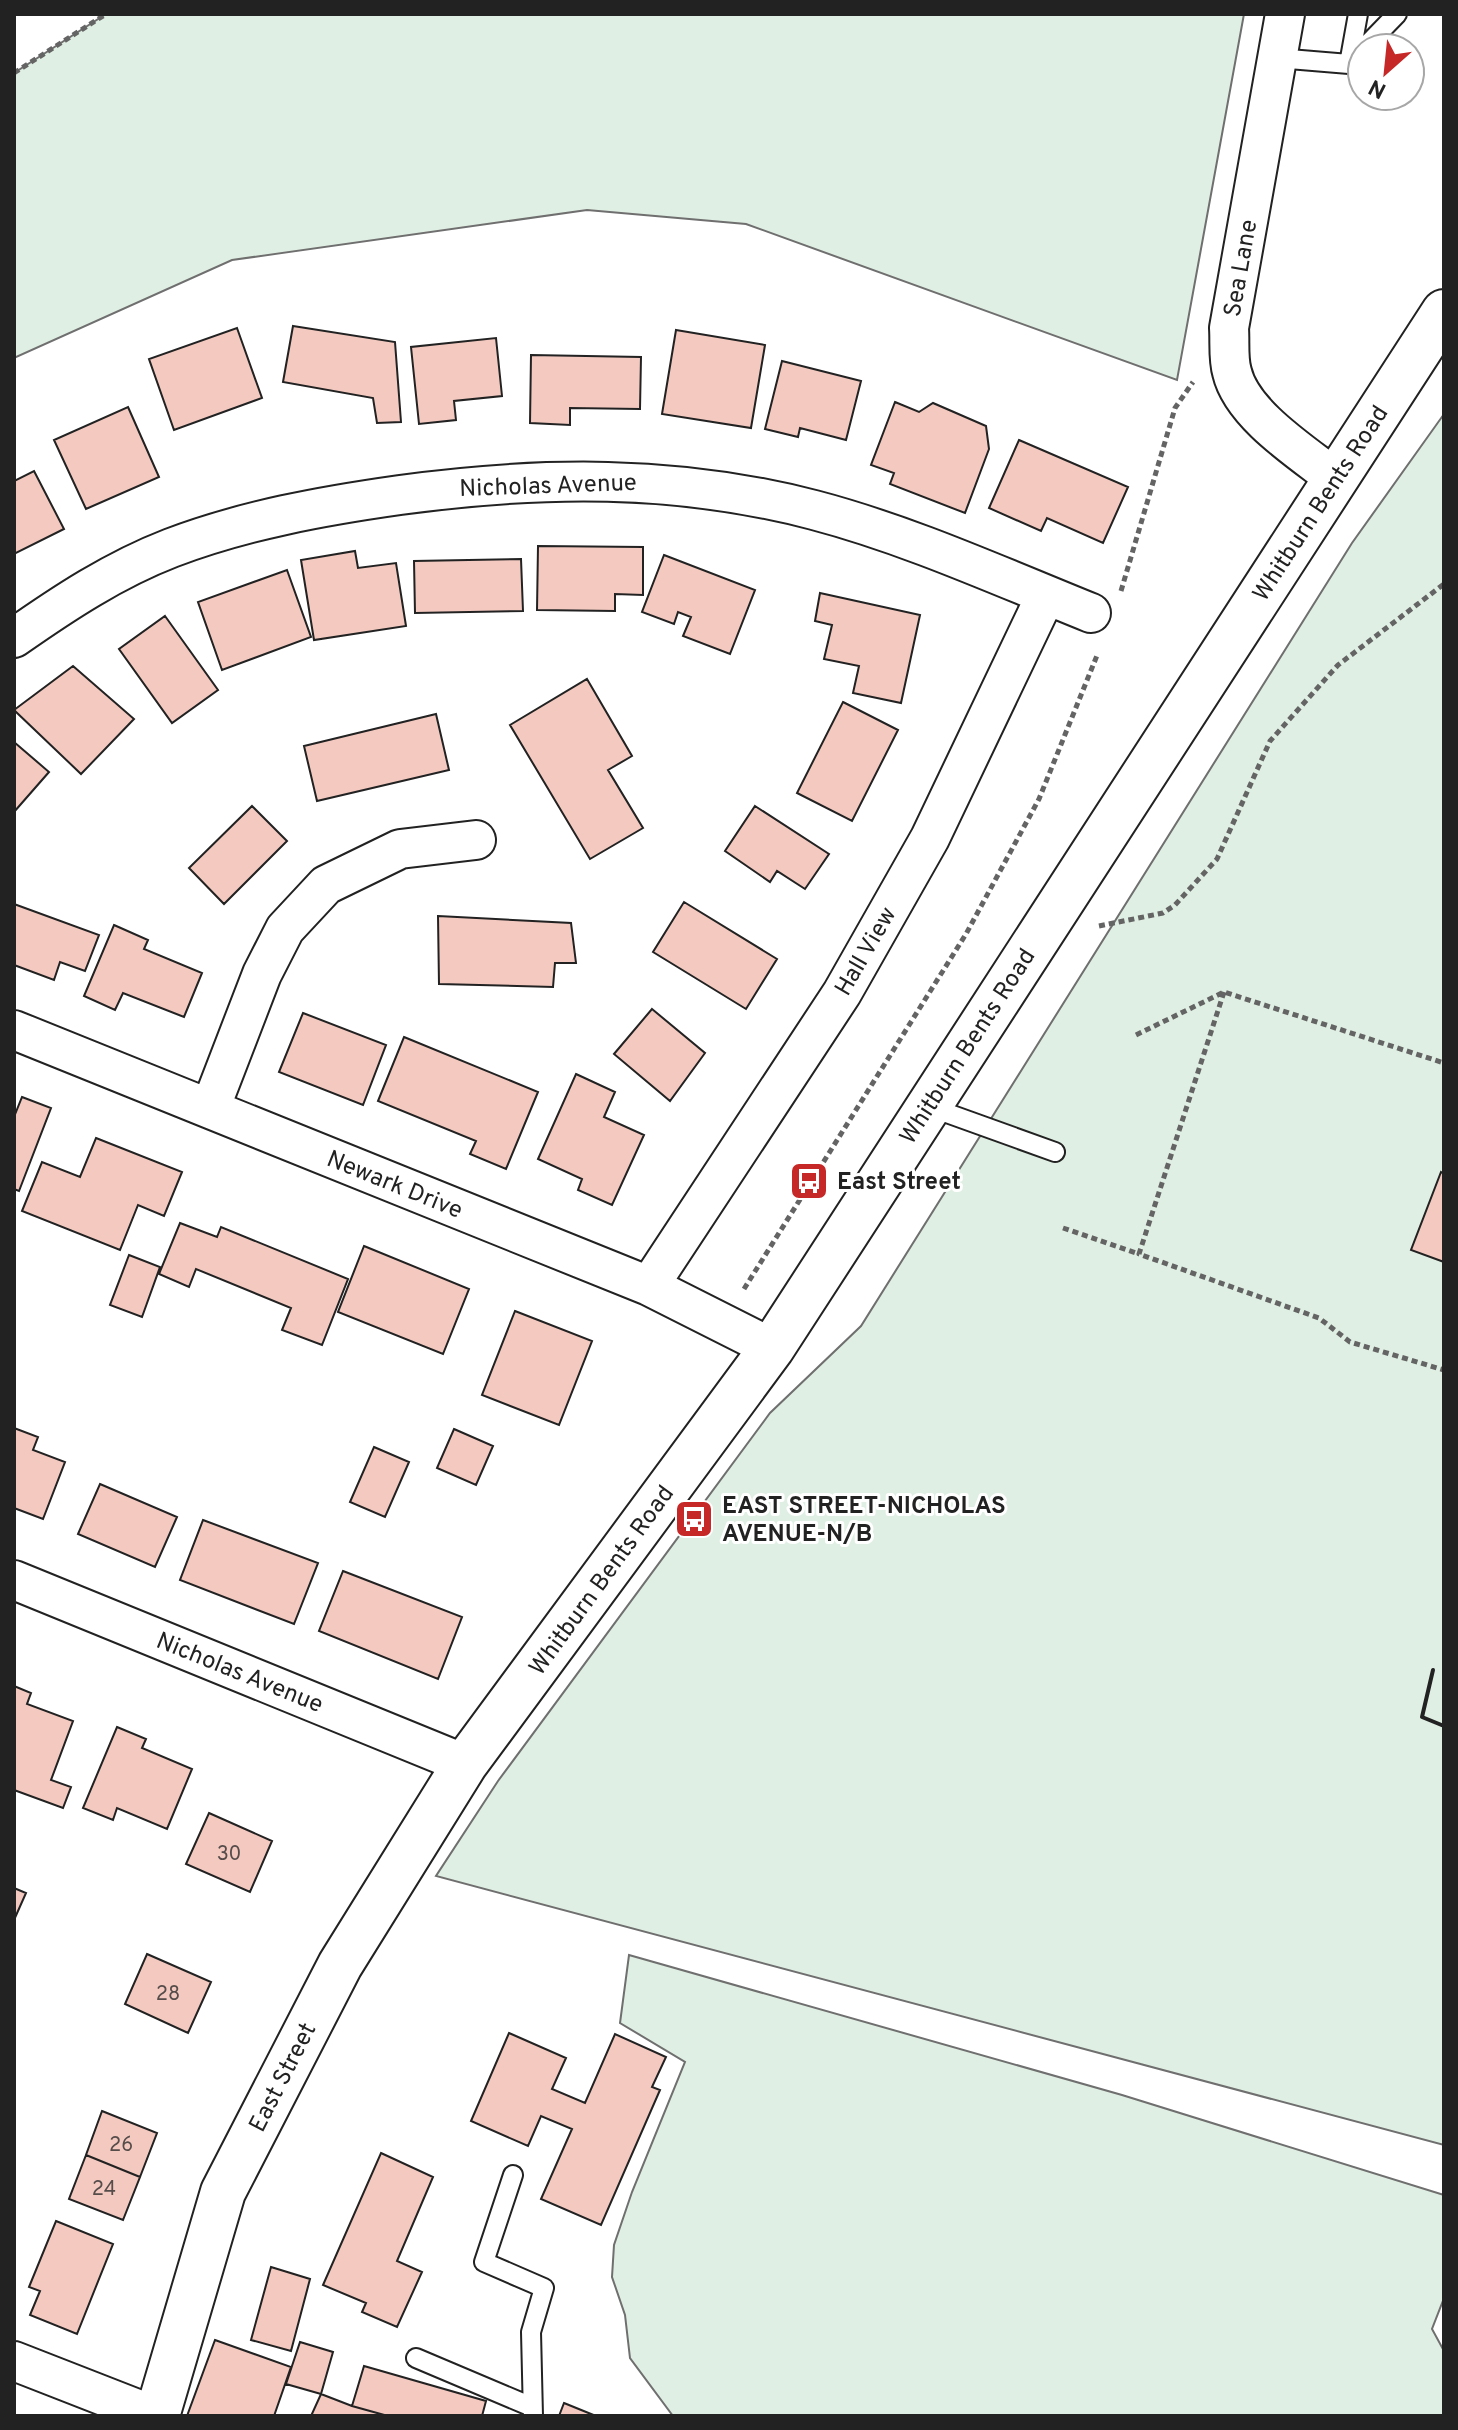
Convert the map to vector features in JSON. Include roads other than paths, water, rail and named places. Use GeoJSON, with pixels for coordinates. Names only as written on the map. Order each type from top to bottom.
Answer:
{"type":"FeatureCollection","features":[{"type":"Feature","properties":{"kind":"main road","name":"Whitburn Bents Road"},"geometry":{"type":"LineString","coordinates":[[465,1764],[772,1348],[1444,312]]}},
{"type":"Feature","properties":{"kind":"main road","name":"East Street"},"geometry":{"type":"LineString","coordinates":[[156,2416],[223,2192],[340,1965],[465,1764]]}},
{"type":"Feature","properties":{"kind":"street","name":"Sea Lane"},"geometry":{"type":"LineString","coordinates":[[1285,14],[1229,328],[1232,373],[1247,404],[1289,443],[1336,479]]}},
{"type":"Feature","properties":{"kind":"street","name":"Nicholas Avenue"},"geometry":{"type":"LineString","coordinates":[[14,638],[114,574],[198,540],[265,518],[480,484],[603,480],[682,484],[748,495],[891,533],[1104,619]]}},
{"type":"Feature","properties":{"kind":"street","name":"Hall View"},"geometry":{"type":"LineString","coordinates":[[649,1286],[842,993],[930,838],[1046,595]]}},
{"type":"Feature","properties":{"kind":"street"},"geometry":{"type":"LineString","coordinates":[[210,1109],[262,974],[285,929],[326,885],[400,849],[476,840]]}},
{"type":"Feature","properties":{"kind":"street","name":"Newark Drive"},"geometry":{"type":"LineString","coordinates":[[14,1030],[649,1286],[772,1348]]}},
{"type":"Feature","properties":{"kind":"street","name":"Nicholas Avenue"},"geometry":{"type":"LineString","coordinates":[[14,1580],[465,1764]]}},
{"type":"Feature","properties":{"kind":"street"},"geometry":{"type":"LineString","coordinates":[[14,2361],[156,2416]]}},
{"type":"Feature","properties":{"kind":"lane"},"geometry":{"type":"LineString","coordinates":[[1380,32],[1397,14]]}},
{"type":"Feature","properties":{"kind":"lane"},"geometry":{"type":"LineString","coordinates":[[1277,58],[1346,55]]}},
{"type":"Feature","properties":{"kind":"lane"},"geometry":{"type":"LineString","coordinates":[[927,1106],[1055,1152]]}},
{"type":"Feature","properties":{"kind":"lane"},"geometry":{"type":"LineString","coordinates":[[416,2358],[532,2411],[531,2332],[544,2288],[484,2262],[513,2175]]}},
{"type":"Feature","properties":{"kind":"place","name":"East Street"},"geometry":{"type":"Point","coordinates":[809,1181]}},
{"type":"Feature","properties":{"kind":"place","name":"EAST STREET-NICHOLAS AVENUE-N/B"},"geometry":{"type":"Point","coordinates":[694,1519]}}]}
